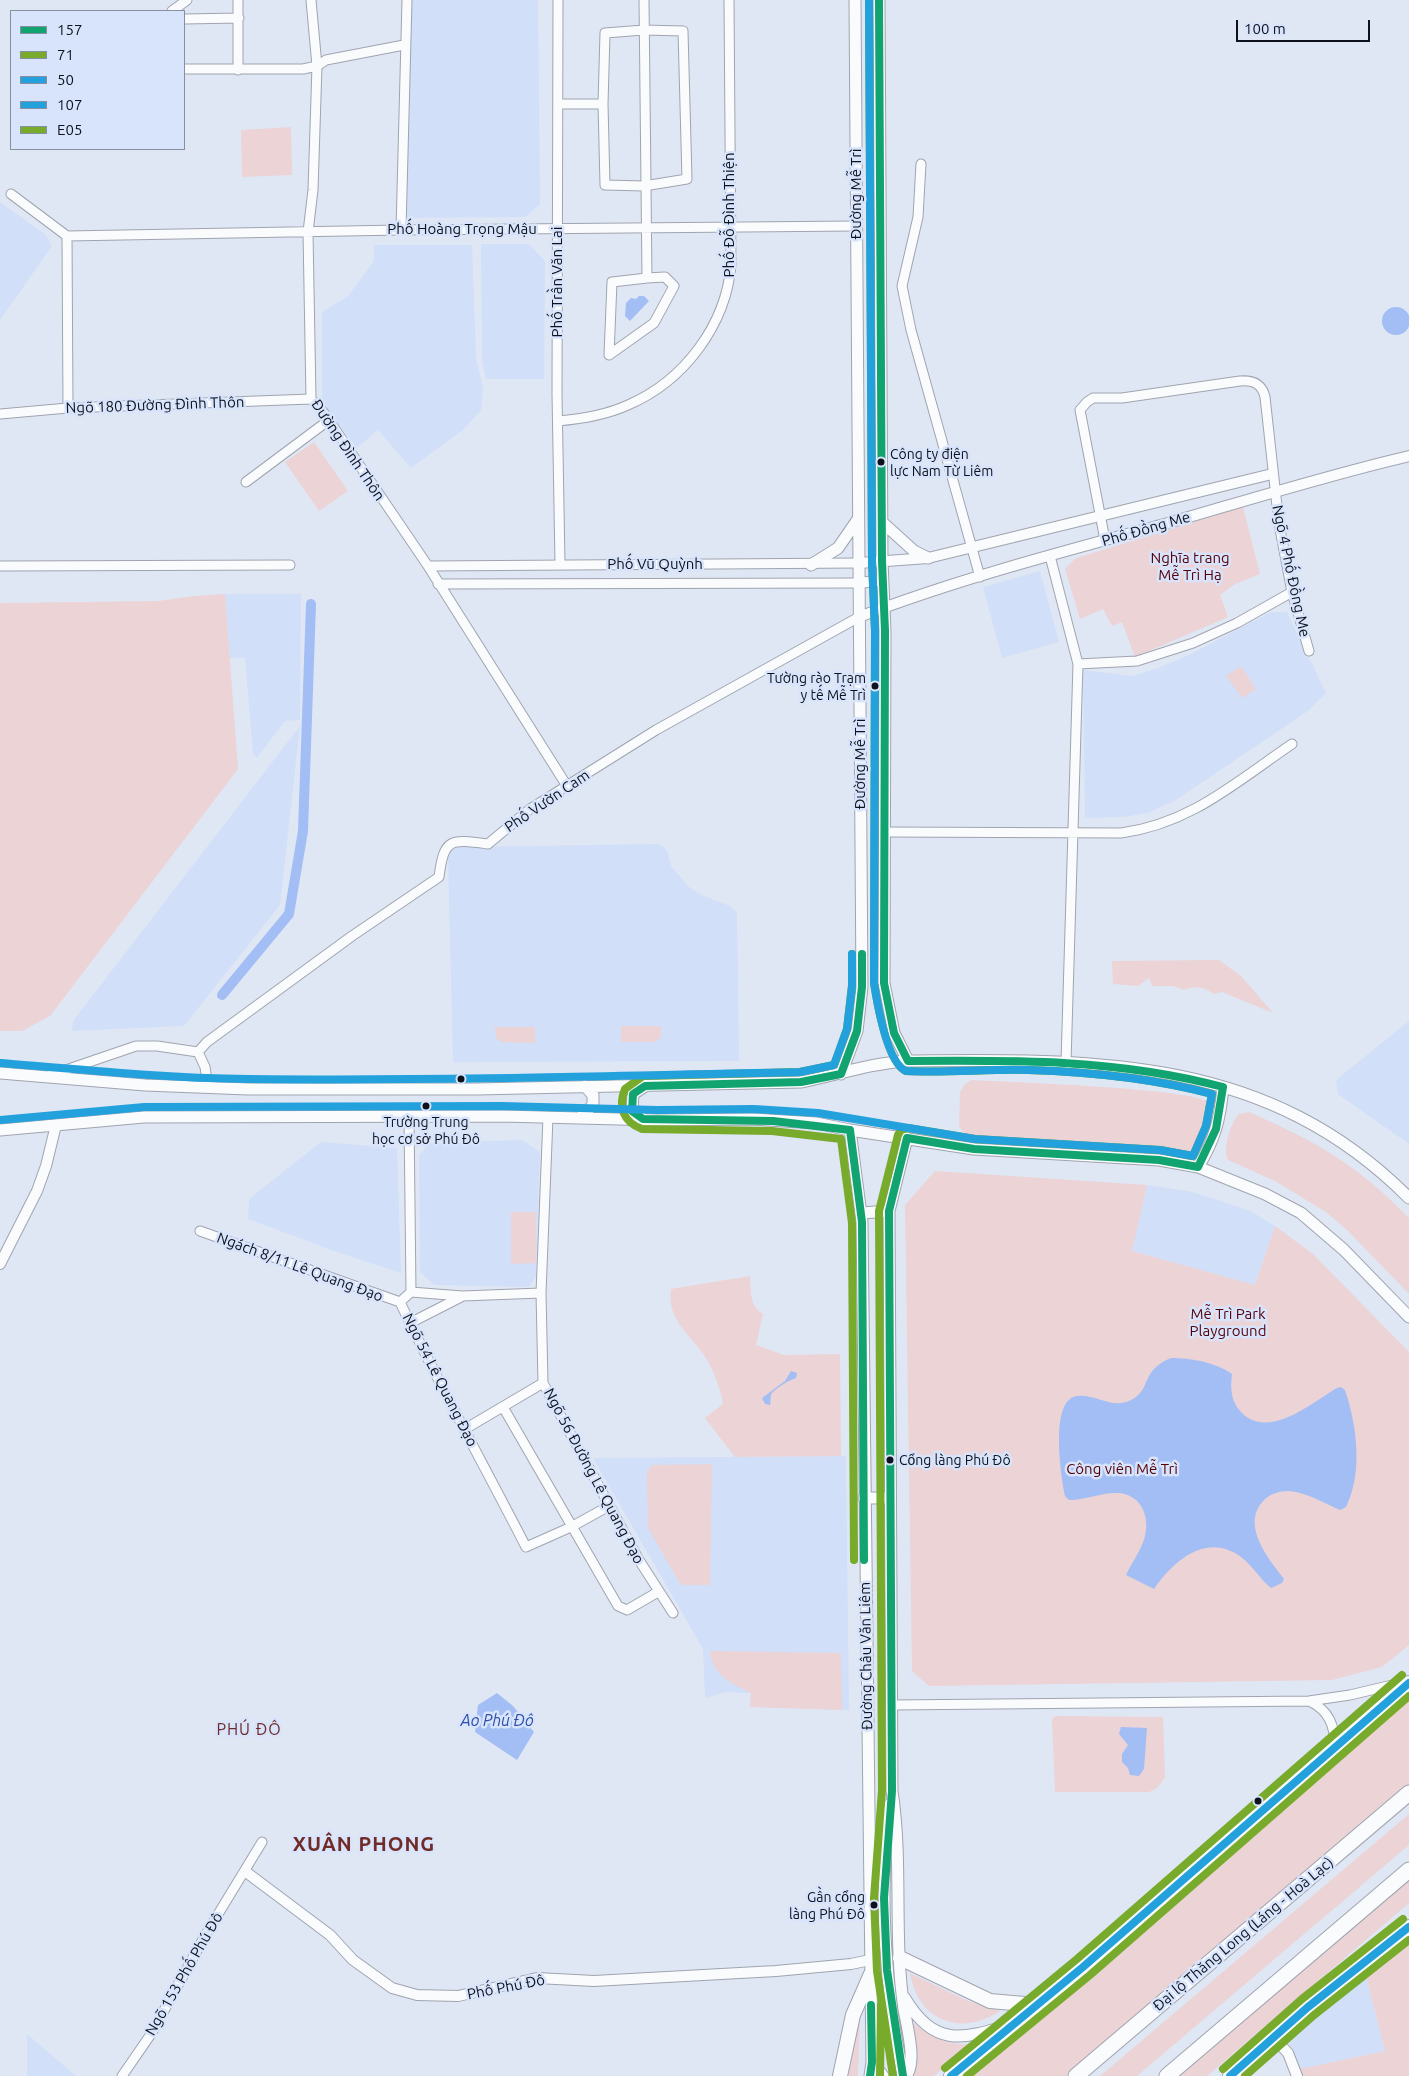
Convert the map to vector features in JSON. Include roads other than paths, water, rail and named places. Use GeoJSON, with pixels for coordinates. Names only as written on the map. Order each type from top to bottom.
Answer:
{"type":"FeatureCollection","features":[{"type":"Feature","properties":{"kind":"highway","name":"Đại lộ Thăng Long (Láng - Hoà Lạc)"},"geometry":{"type":"LineString","coordinates":[[1076,2076],[1409,1793]]}},
{"type":"Feature","properties":{"kind":"highway"},"geometry":{"type":"LineString","coordinates":[[1167,2076],[1409,1870]]}},
{"type":"Feature","properties":{"kind":"main road","name":"Đường Mễ Trì"},"geometry":{"type":"LineString","coordinates":[[841,1074],[857,1031],[862,987],[854,0]]}},
{"type":"Feature","properties":{"kind":"main road","name":"Đường Mễ Trì"},"geometry":{"type":"LineString","coordinates":[[879,0],[882,562],[884,608],[884,986],[894,1033],[908,1061]]}},
{"type":"Feature","properties":{"kind":"main road"},"geometry":{"type":"LineString","coordinates":[[811,565],[838,548],[859,517]]}},
{"type":"Feature","properties":{"kind":"main road"},"geometry":{"type":"LineString","coordinates":[[882,522],[914,551],[928,558]]}},
{"type":"Feature","properties":{"kind":"main road"},"geometry":{"type":"LineString","coordinates":[[862,987],[884,986]]}},
{"type":"Feature","properties":{"kind":"main road"},"geometry":{"type":"LineString","coordinates":[[0,1073],[208,1087],[477,1089],[801,1082],[841,1074],[883,1062],[908,1061],[1066,1062],[1141,1068],[1178,1074],[1275,1104],[1322,1129],[1380,1170],[1409,1198]]}},
{"type":"Feature","properties":{"kind":"main road"},"geometry":{"type":"LineString","coordinates":[[581,1117],[593,1105],[593,1095],[585,1086]]}},
{"type":"Feature","properties":{"kind":"main road"},"geometry":{"type":"LineString","coordinates":[[643,1119],[632,1111],[631,1102],[633,1094],[645,1086]]}},
{"type":"Feature","properties":{"kind":"main road"},"geometry":{"type":"LineString","coordinates":[[1198,1167],[1212,1145],[1220,1120],[1223,1087]]}},
{"type":"Feature","properties":{"kind":"main road"},"geometry":{"type":"LineString","coordinates":[[0,1130],[144,1117],[753,1119],[816,1123],[974,1149],[1159,1160],[1198,1167],[1265,1194],[1301,1214],[1344,1250],[1409,1317]]}},
{"type":"Feature","properties":{"kind":"main road","name":"Đường Châu Văn Liêm"},"geometry":{"type":"LineString","coordinates":[[850,1130],[862,1213],[872,2062],[870,2076]]}},
{"type":"Feature","properties":{"kind":"main road","name":"Đường Châu Văn Liêm"},"geometry":{"type":"LineString","coordinates":[[906,2076],[912,2062],[902,1993],[897,1825],[892,1791],[889,1211],[907,1138]]}},
{"type":"Feature","properties":{"kind":"main road"},"geometry":{"type":"LineString","coordinates":[[862,1213],[889,1211]]}},
{"type":"Feature","properties":{"kind":"main road"},"geometry":{"type":"LineString","coordinates":[[864,1498],[890,1498]]}},
{"type":"Feature","properties":{"kind":"main road"},"geometry":{"type":"LineString","coordinates":[[951,2076],[1083,1967],[1409,1682]]}},
{"type":"Feature","properties":{"kind":"main road"},"geometry":{"type":"LineString","coordinates":[[892,1791],[885,1842],[887,1962],[893,2021],[903,2076]]}},
{"type":"Feature","properties":{"kind":"main road"},"geometry":{"type":"LineString","coordinates":[[1230,2076],[1273,2037],[1409,1926]]}},
{"type":"Feature","properties":{"kind":"main road"},"geometry":{"type":"LineString","coordinates":[[900,1958],[990,2001],[1036,2005]]}},
{"type":"Feature","properties":{"kind":"main road"},"geometry":{"type":"LineString","coordinates":[[840,2076],[854,2015],[870,1974]]}},
{"type":"Feature","properties":{"kind":"main road"},"geometry":{"type":"LineString","coordinates":[[902,1993],[923,2022],[947,2034],[971,2036],[1014,2023]]}},
{"type":"Feature","properties":{"kind":"main road"},"geometry":{"type":"LineString","coordinates":[[872,2062],[883,2076]]}},
{"type":"Feature","properties":{"kind":"street"},"geometry":{"type":"LineString","coordinates":[[173,10],[187,0]]}},
{"type":"Feature","properties":{"kind":"street"},"geometry":{"type":"LineString","coordinates":[[238,0],[238,70]]}},
{"type":"Feature","properties":{"kind":"street","name":"Đường Đình Thôn"},"geometry":{"type":"LineString","coordinates":[[311,0],[317,66],[313,190],[308,232],[311,399],[329,420],[428,566],[567,786]]}},
{"type":"Feature","properties":{"kind":"street"},"geometry":{"type":"LineString","coordinates":[[401,230],[404,45],[407,0]]}},
{"type":"Feature","properties":{"kind":"street","name":"Phố Trần Văn Lai"},"geometry":{"type":"LineString","coordinates":[[558,0],[557,229],[560,564]]}},
{"type":"Feature","properties":{"kind":"street"},"geometry":{"type":"LineString","coordinates":[[644,0],[644,186],[647,228],[645,238],[647,278]]}},
{"type":"Feature","properties":{"kind":"street","name":"Phố Đỗ Đình Thiện"},"geometry":{"type":"LineString","coordinates":[[558,421],[597,415],[635,402],[657,389],[694,354],[712,329],[727,293],[731,265],[729,0]]}},
{"type":"Feature","properties":{"kind":"street"},"geometry":{"type":"LineString","coordinates":[[185,19],[239,18]]}},
{"type":"Feature","properties":{"kind":"street"},"geometry":{"type":"LineString","coordinates":[[644,30],[683,31],[687,179],[644,186],[605,185],[603,104],[605,33],[644,30]]}},
{"type":"Feature","properties":{"kind":"street"},"geometry":{"type":"LineString","coordinates":[[185,69],[303,70],[317,66],[326,60],[404,45]]}},
{"type":"Feature","properties":{"kind":"street"},"geometry":{"type":"LineString","coordinates":[[558,104],[603,104]]}},
{"type":"Feature","properties":{"kind":"street"},"geometry":{"type":"LineString","coordinates":[[921,164],[918,217],[902,286],[911,330],[980,577]]}},
{"type":"Feature","properties":{"kind":"street"},"geometry":{"type":"LineString","coordinates":[[11,194],[67,236],[68,408]]}},
{"type":"Feature","properties":{"kind":"street","name":"Phố Hoàng Trọng Mậu"},"geometry":{"type":"LineString","coordinates":[[67,236],[401,230],[856,226]]}},
{"type":"Feature","properties":{"kind":"street"},"geometry":{"type":"LineString","coordinates":[[666,277],[674,286],[654,323],[609,356],[612,282],[647,278],[666,277]]}},
{"type":"Feature","properties":{"kind":"street","name":"Ngõ 4 Phố Đồng Me"},"geometry":{"type":"LineString","coordinates":[[1100,516],[1080,410],[1086,402],[1093,398],[1122,398],[1240,381],[1256,383],[1264,392],[1274,492],[1292,592],[1309,651]]}},
{"type":"Feature","properties":{"kind":"street","name":"Ngõ 180 Đường Đình Thôn"},"geometry":{"type":"LineString","coordinates":[[0,414],[68,408],[311,399]]}},
{"type":"Feature","properties":{"kind":"street"},"geometry":{"type":"LineString","coordinates":[[246,482],[329,420]]}},
{"type":"Feature","properties":{"kind":"street","name":"Phố Đồng Me"},"geometry":{"type":"LineString","coordinates":[[859,618],[884,608],[1050,556],[1274,492],[1409,456]]}},
{"type":"Feature","properties":{"kind":"street","name":"Phố Đồng Me"},"geometry":{"type":"LineString","coordinates":[[882,562],[928,558],[1272,474]]}},
{"type":"Feature","properties":{"kind":"street"},"geometry":{"type":"LineString","coordinates":[[1100,516],[1105,540]]}},
{"type":"Feature","properties":{"kind":"street"},"geometry":{"type":"LineString","coordinates":[[1050,556],[1078,664],[1066,1062]]}},
{"type":"Feature","properties":{"kind":"street","name":"Phố Vũ Quỳnh"},"geometry":{"type":"LineString","coordinates":[[428,566],[560,564],[811,565],[882,562]]}},
{"type":"Feature","properties":{"kind":"street"},"geometry":{"type":"LineString","coordinates":[[0,566],[290,565]]}},
{"type":"Feature","properties":{"kind":"street"},"geometry":{"type":"LineString","coordinates":[[859,584],[883,580]]}},
{"type":"Feature","properties":{"kind":"street","name":"Phố Vũ Quỳnh"},"geometry":{"type":"LineString","coordinates":[[438,584],[859,584]]}},
{"type":"Feature","properties":{"kind":"street"},"geometry":{"type":"LineString","coordinates":[[1078,664],[1137,661],[1193,644],[1237,623],[1292,592]]}},
{"type":"Feature","properties":{"kind":"street","name":"Phố Vườn Cam"},"geometry":{"type":"LineString","coordinates":[[198,1052],[207,1042],[352,936],[439,877],[443,852],[448,845],[458,841],[488,844],[524,813],[567,786],[716,696],[859,618]]}},
{"type":"Feature","properties":{"kind":"street"},"geometry":{"type":"LineString","coordinates":[[884,832],[1121,833],[1150,829],[1193,812],[1292,744]]}},
{"type":"Feature","properties":{"kind":"street"},"geometry":{"type":"LineString","coordinates":[[47,1077],[136,1046],[157,1046],[198,1052],[205,1067],[208,1087]]}},
{"type":"Feature","properties":{"kind":"street","name":"Ngõ 54 Lê Quang Đạo"},"geometry":{"type":"LineString","coordinates":[[409,1117],[410,1292],[400,1302],[432,1371],[465,1429],[526,1547],[571,1527]]}},
{"type":"Feature","properties":{"kind":"street","name":"Ngõ 56 Đường Lê Quang Đạo"},"geometry":{"type":"LineString","coordinates":[[548,1117],[541,1293],[543,1383],[609,1506],[658,1592],[673,1613]]}},
{"type":"Feature","properties":{"kind":"street"},"geometry":{"type":"LineString","coordinates":[[0,1264],[37,1191],[46,1166],[56,1125]]}},
{"type":"Feature","properties":{"kind":"street","name":"Ngách 8/11 Lê Quang Đạo"},"geometry":{"type":"LineString","coordinates":[[200,1231],[400,1302]]}},
{"type":"Feature","properties":{"kind":"street"},"geometry":{"type":"LineString","coordinates":[[410,1292],[462,1296],[541,1293]]}},
{"type":"Feature","properties":{"kind":"street"},"geometry":{"type":"LineString","coordinates":[[410,1322],[462,1296]]}},
{"type":"Feature","properties":{"kind":"street"},"geometry":{"type":"LineString","coordinates":[[465,1429],[543,1383]]}},
{"type":"Feature","properties":{"kind":"street"},"geometry":{"type":"LineString","coordinates":[[503,1407],[618,1606],[628,1610],[658,1592]]}},
{"type":"Feature","properties":{"kind":"street"},"geometry":{"type":"LineString","coordinates":[[571,1527],[609,1506]]}},
{"type":"Feature","properties":{"kind":"street"},"geometry":{"type":"LineString","coordinates":[[892,1705],[1309,1701],[1350,1695],[1409,1682]]}},
{"type":"Feature","properties":{"kind":"street"},"geometry":{"type":"LineString","coordinates":[[1309,1701],[1319,1705],[1327,1714],[1333,1725],[1335,1747]]}},
{"type":"Feature","properties":{"kind":"street"},"geometry":{"type":"LineString","coordinates":[[246,1872],[262,1842]]}},
{"type":"Feature","properties":{"kind":"street","name":"Phố Phú Đô"},"geometry":{"type":"LineString","coordinates":[[246,1872],[330,1935],[353,1960],[392,1988],[417,1995],[458,1996],[537,1978],[594,1981],[767,1972],[851,1964],[870,1960]]}},
{"type":"Feature","properties":{"kind":"street","name":"Ngõ 153 Phố Phú Đô"},"geometry":{"type":"LineString","coordinates":[[122,2076],[151,2034],[206,1934],[246,1872]]}},
{"type":"Feature","properties":{"kind":"street"},"geometry":{"type":"LineString","coordinates":[[1273,2037],[1288,2053],[1297,2076]]}},
{"type":"Feature","properties":{"kind":"water"},"geometry":{"type":"Polygon","coordinates":[[[639,296],[644,296],[649,301],[630,321],[625,316],[626,303],[631,298],[636,299],[639,296]]]}},
{"type":"Feature","properties":{"kind":"water"},"geometry":{"type":"Polygon","coordinates":[[[1396,307],[1406,311],[1410,321],[1406,331],[1396,335],[1386,331],[1382,321],[1386,311],[1396,307]]]}},
{"type":"Feature","properties":{"kind":"water"},"geometry":{"type":"Polygon","coordinates":[[[1171,1358],[1203,1362],[1218,1366],[1232,1374],[1231,1390],[1236,1405],[1243,1414],[1254,1421],[1266,1423],[1278,1421],[1291,1416],[1337,1388],[1341,1387],[1345,1390],[1353,1419],[1356,1449],[1355,1479],[1346,1507],[1340,1510],[1308,1496],[1288,1491],[1278,1492],[1269,1496],[1257,1510],[1255,1520],[1259,1541],[1284,1579],[1282,1583],[1271,1588],[1241,1557],[1228,1550],[1216,1547],[1204,1548],[1181,1560],[1171,1568],[1154,1589],[1126,1575],[1145,1536],[1145,1514],[1138,1502],[1127,1495],[1119,1493],[1075,1500],[1069,1500],[1065,1496],[1061,1473],[1059,1440],[1063,1410],[1068,1400],[1077,1396],[1084,1396],[1112,1403],[1126,1402],[1139,1395],[1155,1368],[1171,1358]]]}},
{"type":"Feature","properties":{"kind":"water"},"geometry":{"type":"Polygon","coordinates":[[[791,1371],[797,1373],[796,1378],[774,1391],[771,1394],[770,1405],[765,1404],[762,1398],[785,1381],[791,1371]]]}},
{"type":"Feature","properties":{"kind":"water","name":"Ao Phú Đô"},"geometry":{"type":"Polygon","coordinates":[[[497,1693],[513,1706],[534,1732],[517,1760],[475,1732],[478,1705],[497,1693]]]}},
{"type":"Feature","properties":{"kind":"water"},"geometry":{"type":"Polygon","coordinates":[[[1121,1727],[1147,1728],[1144,1769],[1139,1776],[1130,1775],[1128,1768],[1122,1762],[1122,1754],[1128,1745],[1119,1734],[1121,1727]]]}},
{"type":"Feature","properties":{"kind":"waterway"},"geometry":{"type":"LineString","coordinates":[[222,995],[289,914],[303,831],[311,604]]}},
{"type":"Feature","properties":{"kind":"place","name":"Công ty điện lực Nam Từ Liêm"},"geometry":{"type":"Point","coordinates":[881,462]}},
{"type":"Feature","properties":{"kind":"place","name":"Tường rào Trạm y tế Mễ Trì"},"geometry":{"type":"Point","coordinates":[875,686]}},
{"type":"Feature","properties":{"kind":"place","name":"Trường Trung học cơ sở Phú Đô"},"geometry":{"type":"Point","coordinates":[426,1106]}},
{"type":"Feature","properties":{"kind":"place","name":"Cổng làng Phú Đô"},"geometry":{"type":"Point","coordinates":[890,1460]}},
{"type":"Feature","properties":{"kind":"place","name":"Gần cổng làng Phú Đô"},"geometry":{"type":"Point","coordinates":[874,1905]}},
{"type":"Feature","properties":{"kind":"district","name":"PHÚ ĐÔ"},"geometry":{"type":"Point","coordinates":[249,1730]}},
{"type":"Feature","properties":{"kind":"district","name":"XUÂN PHONG"},"geometry":{"type":"Point","coordinates":[364,1844]}},
{"type":"Feature","properties":{"kind":"park label","name":"Nghĩa trang Mễ Trì Hạ"},"geometry":{"type":"Point","coordinates":[1190,566]}},
{"type":"Feature","properties":{"kind":"park label","name":"Mễ Trì Park Playground"},"geometry":{"type":"Point","coordinates":[1228,1322]}},
{"type":"Feature","properties":{"kind":"park label","name":"Công viên Mễ Trì"},"geometry":{"type":"Point","coordinates":[1122,1469]}}]}
